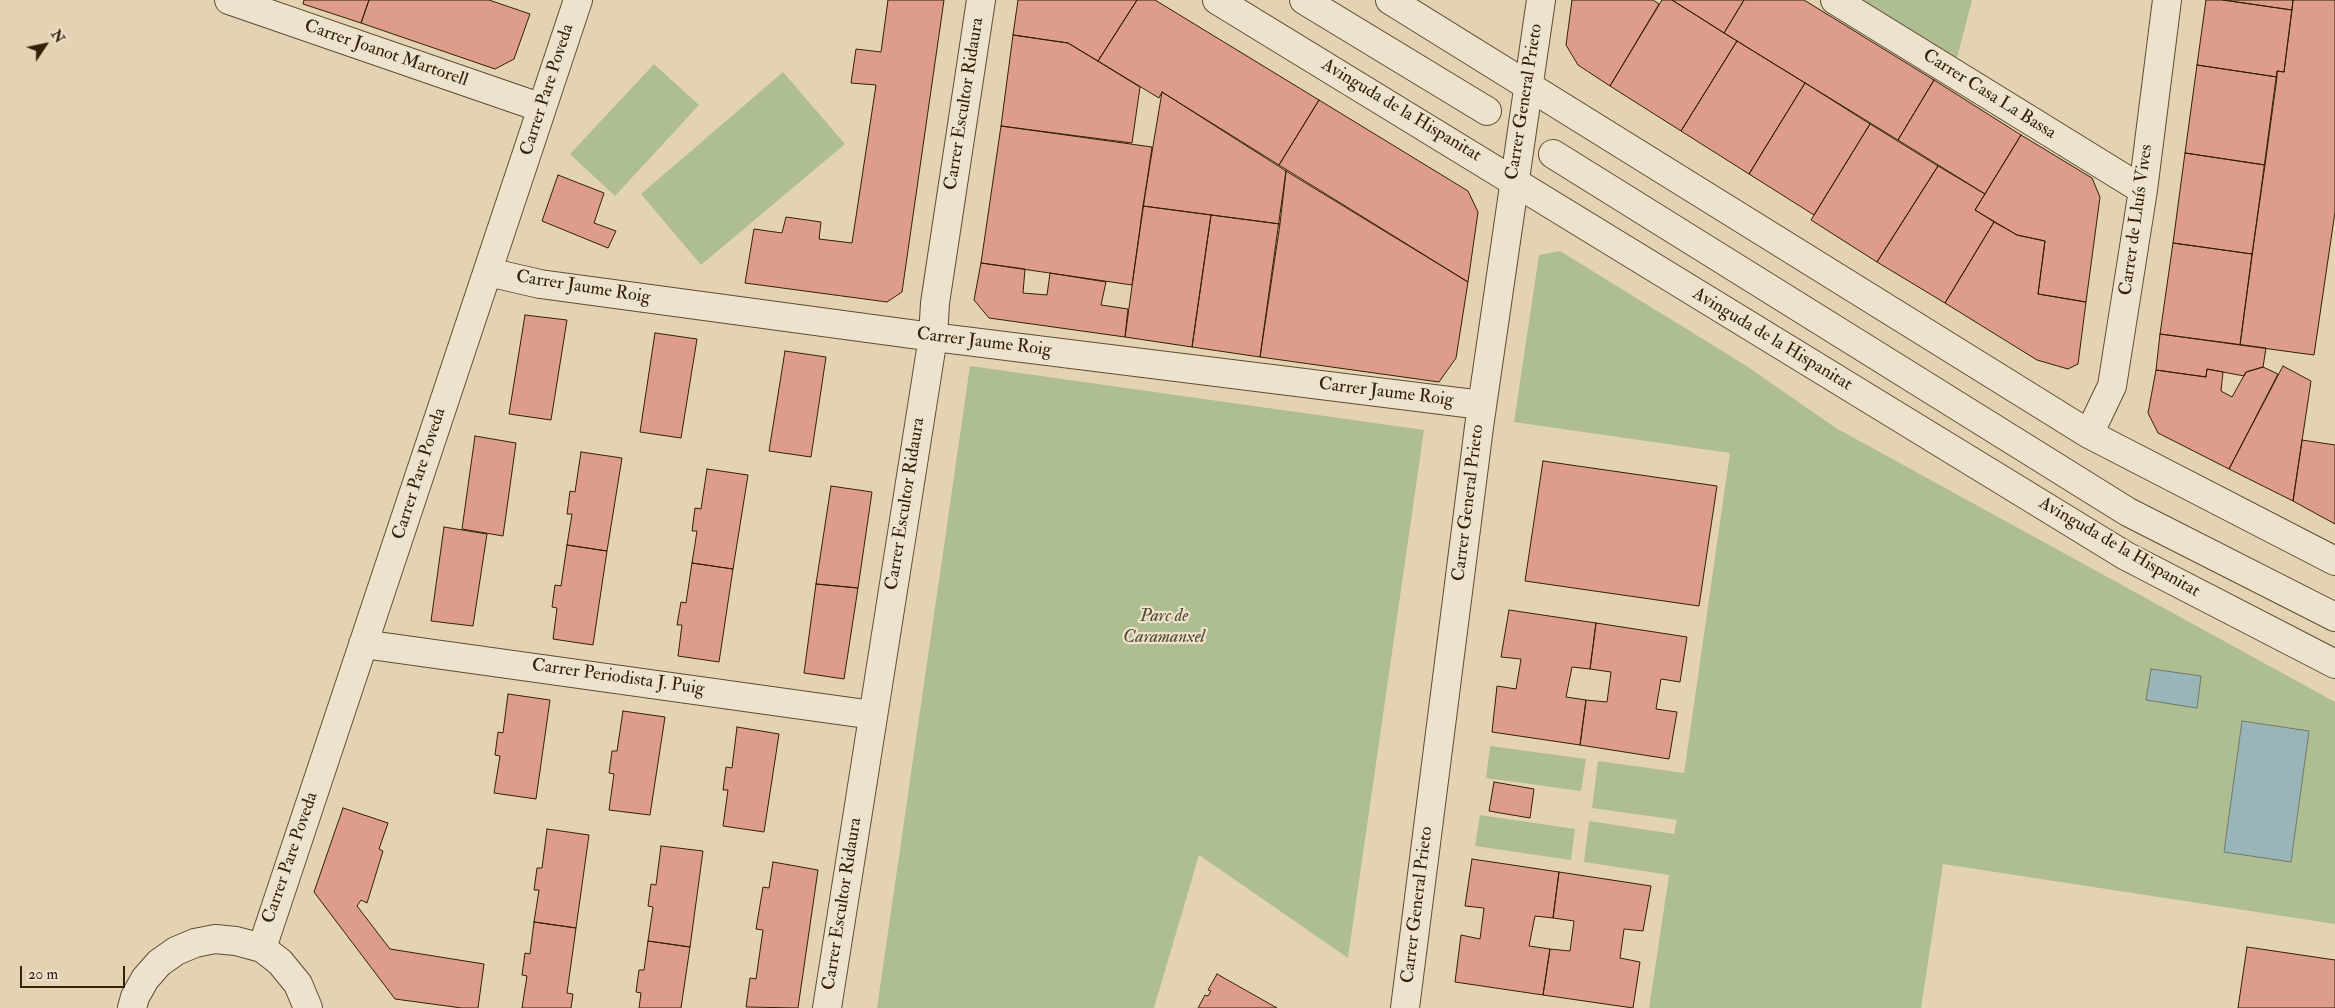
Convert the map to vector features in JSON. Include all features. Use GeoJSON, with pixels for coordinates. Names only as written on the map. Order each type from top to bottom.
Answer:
{"type":"FeatureCollection","features":[{"type":"Feature","properties":{"kind":"street","name":"Carrer Joanot Martorell"},"geometry":{"type":"LineString","coordinates":[[229,0],[542,108]]}},
{"type":"Feature","properties":{"kind":"street","name":"Carrer Pare Poveda"},"geometry":{"type":"LineString","coordinates":[[262,948],[578,0]]}},
{"type":"Feature","properties":{"kind":"street","name":"Carrer Escultor Ridaura"},"geometry":{"type":"LineString","coordinates":[[827,1008],[933,337],[937,293],[981,0]]}},
{"type":"Feature","properties":{"kind":"street","name":"Avinguda de la Hispanitat"},"geometry":{"type":"LineString","coordinates":[[1217,0],[1513,179],[1646,263],[2126,556],[2335,664]]}},
{"type":"Feature","properties":{"kind":"street"},"geometry":{"type":"LineString","coordinates":[[1304,0],[1487,111]]}},
{"type":"Feature","properties":{"kind":"street"},"geometry":{"type":"LineString","coordinates":[[1390,0],[2089,434],[2335,561]]}},
{"type":"Feature","properties":{"kind":"street","name":"Carrer General Prieto"},"geometry":{"type":"LineString","coordinates":[[1405,1008],[1482,405],[1513,179],[1541,0]]}},
{"type":"Feature","properties":{"kind":"street","name":"Carrer Casa La Bassa"},"geometry":{"type":"LineString","coordinates":[[1835,0],[2143,190]]}},
{"type":"Feature","properties":{"kind":"street","name":"Carrer de Lluís Vives"},"geometry":{"type":"LineString","coordinates":[[2089,434],[2112,386],[2143,190],[2167,0]]}},
{"type":"Feature","properties":{"kind":"street","name":"Avinguda de la Hispanitat"},"geometry":{"type":"LineString","coordinates":[[1553,154],[2128,512],[2335,617]]}},
{"type":"Feature","properties":{"kind":"street","name":"Carrer Jaume Roig"},"geometry":{"type":"LineString","coordinates":[[488,272],[540,284],[933,337],[1482,405]]}},
{"type":"Feature","properties":{"kind":"street","name":"Carrer Periodista J. Puig"},"geometry":{"type":"LineString","coordinates":[[363,644],[873,715]]}},
{"type":"Feature","properties":{"kind":"street"},"geometry":{"type":"LineString","coordinates":[[132,1008],[135,997],[145,979],[159,963],[176,951],[195,943],[216,939],[236,941],[262,948],[280,962],[298,984],[308,1008]]}},
{"type":"Feature","properties":{"kind":"green space"},"geometry":{"type":"Polygon","coordinates":[[[1863,0],[1972,0],[1957,58],[1863,0]]]}},
{"type":"Feature","properties":{"kind":"green space"},"geometry":{"type":"Polygon","coordinates":[[[654,64],[699,105],[615,196],[570,154],[654,64]]]}},
{"type":"Feature","properties":{"kind":"green space"},"geometry":{"type":"Polygon","coordinates":[[[783,72],[845,144],[701,265],[641,194],[783,72]]]}},
{"type":"Feature","properties":{"kind":"green space"},"geometry":{"type":"Polygon","coordinates":[[[1560,251],[1745,365],[1836,428],[2335,702],[2335,924],[1943,864],[1921,1008],[1649,1008],[1669,875],[1584,862],[1589,821],[1674,834],[1677,820],[1592,808],[1598,761],[1684,773],[1730,453],[1514,422],[1539,255],[1560,251]]]}},
{"type":"Feature","properties":{"kind":"green space","name":"Parc de Caramanxel"},"geometry":{"type":"Polygon","coordinates":[[[970,366],[1424,430],[1348,958],[1199,855],[1154,1008],[877,1008],[970,366]]]}},
{"type":"Feature","properties":{"kind":"green space"},"geometry":{"type":"Polygon","coordinates":[[[1490,746],[1586,759],[1581,791],[1486,778],[1490,746]]]}},
{"type":"Feature","properties":{"kind":"green space"},"geometry":{"type":"Polygon","coordinates":[[[1480,815],[1575,829],[1571,860],[1475,846],[1480,815]]]}},
{"type":"Feature","properties":{"kind":"water"},"geometry":{"type":"Polygon","coordinates":[[[2151,669],[2201,676],[2197,708],[2146,700],[2151,669]]]}},
{"type":"Feature","properties":{"kind":"water"},"geometry":{"type":"Polygon","coordinates":[[[2242,721],[2309,731],[2291,862],[2224,852],[2242,721]]]}},
{"type":"Feature","properties":{"kind":"building"},"geometry":{"type":"Polygon","coordinates":[[[304,0],[369,0],[361,23],[303,4],[304,0]]]}},
{"type":"Feature","properties":{"kind":"building"},"geometry":{"type":"Polygon","coordinates":[[[369,0],[489,0],[530,14],[514,59],[495,69],[361,23],[369,0]]]}},
{"type":"Feature","properties":{"kind":"building"},"geometry":{"type":"Polygon","coordinates":[[[888,0],[944,0],[902,292],[887,302],[745,283],[754,229],[782,233],[786,217],[821,222],[819,239],[852,243],[876,85],[851,83],[856,49],[881,52],[888,0]]]}},
{"type":"Feature","properties":{"kind":"building"},"geometry":{"type":"Polygon","coordinates":[[[1018,0],[1137,0],[1098,61],[1068,43],[1013,35],[1018,0]]]}},
{"type":"Feature","properties":{"kind":"building"},"geometry":{"type":"Polygon","coordinates":[[[1137,0],[1155,0],[1319,100],[1279,165],[1162,92],[1159,98],[1098,61],[1137,0]]]}},
{"type":"Feature","properties":{"kind":"building"},"geometry":{"type":"Polygon","coordinates":[[[1572,0],[1653,0],[1659,4],[1610,86],[1578,65],[1566,45],[1572,0]]]}},
{"type":"Feature","properties":{"kind":"building"},"geometry":{"type":"Polygon","coordinates":[[[1662,0],[1672,0],[1737,41],[1681,131],[1610,86],[1662,0]]]}},
{"type":"Feature","properties":{"kind":"building"},"geometry":{"type":"Polygon","coordinates":[[[1672,0],[1744,0],[1724,33],[1672,0]]]}},
{"type":"Feature","properties":{"kind":"building"},"geometry":{"type":"Polygon","coordinates":[[[1744,0],[1804,0],[1934,80],[1898,140],[1724,33],[1744,0]]]}},
{"type":"Feature","properties":{"kind":"building"},"geometry":{"type":"Polygon","coordinates":[[[2206,0],[2223,0],[2292,10],[2284,72],[2277,71],[2277,77],[2197,65],[2206,0]]]}},
{"type":"Feature","properties":{"kind":"building"},"geometry":{"type":"Polygon","coordinates":[[[2223,0],[2293,0],[2292,10],[2223,0]]]}},
{"type":"Feature","properties":{"kind":"building"},"geometry":{"type":"Polygon","coordinates":[[[2293,0],[2335,0],[2335,212],[2314,355],[2240,345],[2277,71],[2284,72],[2293,0]]]}},
{"type":"Feature","properties":{"kind":"building"},"geometry":{"type":"Polygon","coordinates":[[[1013,35],[1068,43],[1140,87],[1132,143],[1001,126],[1013,35]]]}},
{"type":"Feature","properties":{"kind":"building"},"geometry":{"type":"Polygon","coordinates":[[[1737,41],[1805,83],[1749,174],[1681,131],[1737,41]]]}},
{"type":"Feature","properties":{"kind":"building"},"geometry":{"type":"Polygon","coordinates":[[[2197,65],[2277,77],[2265,165],[2185,153],[2197,65]]]}},
{"type":"Feature","properties":{"kind":"building"},"geometry":{"type":"Polygon","coordinates":[[[1934,80],[2021,135],[1985,194],[1898,140],[1934,80]]]}},
{"type":"Feature","properties":{"kind":"building"},"geometry":{"type":"Polygon","coordinates":[[[1805,83],[1870,124],[1814,215],[1749,174],[1805,83]]]}},
{"type":"Feature","properties":{"kind":"building"},"geometry":{"type":"Polygon","coordinates":[[[1162,92],[1286,171],[1280,224],[1143,206],[1162,92]]]}},
{"type":"Feature","properties":{"kind":"building"},"geometry":{"type":"Polygon","coordinates":[[[1319,100],[1468,191],[1478,212],[1468,282],[1279,165],[1319,100]]]}},
{"type":"Feature","properties":{"kind":"building"},"geometry":{"type":"Polygon","coordinates":[[[1870,124],[1938,166],[1877,262],[1811,220],[1870,124]]]}},
{"type":"Feature","properties":{"kind":"building"},"geometry":{"type":"Polygon","coordinates":[[[1001,126],[1152,147],[1132,285],[981,263],[1001,126]]]}},
{"type":"Feature","properties":{"kind":"building"},"geometry":{"type":"Polygon","coordinates":[[[2021,135],[2092,178],[2100,197],[2086,302],[2038,294],[2045,241],[2017,235],[1975,210],[2021,135]]]}},
{"type":"Feature","properties":{"kind":"building"},"geometry":{"type":"Polygon","coordinates":[[[2185,153],[2265,165],[2252,254],[2173,243],[2185,153]]]}},
{"type":"Feature","properties":{"kind":"building"},"geometry":{"type":"Polygon","coordinates":[[[1938,166],[1985,194],[1975,210],[1994,222],[1945,303],[1877,262],[1938,166]]]}},
{"type":"Feature","properties":{"kind":"building"},"geometry":{"type":"Polygon","coordinates":[[[1286,171],[1468,282],[1456,358],[1439,382],[1260,357],[1286,171]]]}},
{"type":"Feature","properties":{"kind":"building"},"geometry":{"type":"Polygon","coordinates":[[[558,175],[604,193],[594,223],[616,231],[608,248],[542,221],[558,175]]]}},
{"type":"Feature","properties":{"kind":"building"},"geometry":{"type":"Polygon","coordinates":[[[1143,206],[1211,215],[1192,347],[1125,337],[1143,206]]]}},
{"type":"Feature","properties":{"kind":"building"},"geometry":{"type":"Polygon","coordinates":[[[1211,215],[1280,224],[1260,357],[1192,347],[1211,215]]]}},
{"type":"Feature","properties":{"kind":"building"},"geometry":{"type":"Polygon","coordinates":[[[1994,222],[2017,235],[2045,241],[2038,294],[2086,302],[2078,364],[2068,369],[2037,360],[1945,303],[1994,222]]]}},
{"type":"Feature","properties":{"kind":"building"},"geometry":{"type":"Polygon","coordinates":[[[2173,243],[2252,254],[2240,345],[2160,334],[2173,243]]]}},
{"type":"Feature","properties":{"kind":"building"},"geometry":{"type":"Polygon","coordinates":[[[981,263],[1025,269],[1023,293],[1047,295],[1050,273],[1106,282],[1101,305],[1128,309],[1125,337],[989,318],[974,300],[981,263]]]}},
{"type":"Feature","properties":{"kind":"building"},"geometry":{"type":"Polygon","coordinates":[[[525,315],[567,320],[551,420],[509,414],[525,315]]]}},
{"type":"Feature","properties":{"kind":"building"},"geometry":{"type":"Polygon","coordinates":[[[655,333],[697,339],[681,438],[640,432],[655,333]]]}},
{"type":"Feature","properties":{"kind":"building"},"geometry":{"type":"Polygon","coordinates":[[[2160,334],[2266,348],[2263,367],[2246,372],[2244,376],[2207,369],[2206,377],[2156,370],[2160,334]]]}},
{"type":"Feature","properties":{"kind":"building"},"geometry":{"type":"Polygon","coordinates":[[[785,351],[826,357],[811,457],[769,451],[785,351]]]}},
{"type":"Feature","properties":{"kind":"building"},"geometry":{"type":"Polygon","coordinates":[[[2283,366],[2311,381],[2293,501],[2229,469],[2283,366]]]}},
{"type":"Feature","properties":{"kind":"building"},"geometry":{"type":"Polygon","coordinates":[[[2263,367],[2278,374],[2229,469],[2158,433],[2148,413],[2156,370],[2206,377],[2207,369],[2223,372],[2221,391],[2232,397],[2246,372],[2263,367]]]}},
{"type":"Feature","properties":{"kind":"building"},"geometry":{"type":"Polygon","coordinates":[[[475,436],[516,443],[503,536],[462,529],[475,436]]]}},
{"type":"Feature","properties":{"kind":"building"},"geometry":{"type":"Polygon","coordinates":[[[2302,440],[2335,445],[2335,524],[2293,501],[2302,440]]]}},
{"type":"Feature","properties":{"kind":"building"},"geometry":{"type":"Polygon","coordinates":[[[581,452],[622,458],[607,551],[567,545],[572,514],[567,514],[570,491],[575,492],[581,452]]]}},
{"type":"Feature","properties":{"kind":"building"},"geometry":{"type":"Polygon","coordinates":[[[1543,461],[1717,486],[1699,606],[1525,581],[1543,461]]]}},
{"type":"Feature","properties":{"kind":"building"},"geometry":{"type":"Polygon","coordinates":[[[707,469],[748,475],[733,569],[692,563],[697,531],[692,531],[695,508],[701,509],[707,469]]]}},
{"type":"Feature","properties":{"kind":"building"},"geometry":{"type":"Polygon","coordinates":[[[831,486],[872,492],[858,588],[816,584],[831,486]]]}},
{"type":"Feature","properties":{"kind":"building"},"geometry":{"type":"Polygon","coordinates":[[[444,527],[487,534],[473,626],[431,621],[444,527]]]}},
{"type":"Feature","properties":{"kind":"building"},"geometry":{"type":"Polygon","coordinates":[[[567,545],[607,551],[593,645],[553,639],[557,608],[552,607],[555,585],[561,586],[567,545]]]}},
{"type":"Feature","properties":{"kind":"building"},"geometry":{"type":"Polygon","coordinates":[[[692,563],[733,569],[719,662],[678,656],[682,625],[677,625],[681,602],[686,603],[692,563]]]}},
{"type":"Feature","properties":{"kind":"building"},"geometry":{"type":"Polygon","coordinates":[[[816,584],[858,588],[844,679],[804,673],[816,584]]]}},
{"type":"Feature","properties":{"kind":"building"},"geometry":{"type":"Polygon","coordinates":[[[1509,610],[1596,623],[1590,669],[1572,667],[1566,697],[1586,700],[1580,745],[1492,732],[1497,686],[1516,689],[1521,659],[1501,657],[1509,610]]]}},
{"type":"Feature","properties":{"kind":"building"},"geometry":{"type":"Polygon","coordinates":[[[1596,623],[1687,637],[1680,682],[1661,679],[1656,709],[1677,712],[1669,759],[1580,745],[1586,700],[1607,702],[1611,672],[1590,669],[1596,623]]]}},
{"type":"Feature","properties":{"kind":"building"},"geometry":{"type":"Polygon","coordinates":[[[508,694],[550,700],[536,799],[494,793],[500,756],[495,755],[498,732],[503,733],[508,694]]]}},
{"type":"Feature","properties":{"kind":"building"},"geometry":{"type":"Polygon","coordinates":[[[623,711],[665,717],[650,815],[609,810],[614,774],[609,773],[612,751],[617,751],[623,711]]]}},
{"type":"Feature","properties":{"kind":"building"},"geometry":{"type":"Polygon","coordinates":[[[737,727],[779,734],[764,832],[723,826],[728,790],[723,790],[726,767],[732,768],[737,727]]]}},
{"type":"Feature","properties":{"kind":"building"},"geometry":{"type":"Polygon","coordinates":[[[1494,782],[1534,789],[1530,818],[1489,811],[1494,782]]]}},
{"type":"Feature","properties":{"kind":"building"},"geometry":{"type":"Polygon","coordinates":[[[343,808],[388,823],[379,849],[383,851],[367,903],[361,900],[357,906],[390,949],[484,964],[478,1008],[462,1008],[395,999],[314,892],[343,808]]]}},
{"type":"Feature","properties":{"kind":"building"},"geometry":{"type":"Polygon","coordinates":[[[547,829],[589,835],[576,928],[534,922],[539,890],[534,890],[537,868],[542,868],[547,829]]]}},
{"type":"Feature","properties":{"kind":"building"},"geometry":{"type":"Polygon","coordinates":[[[661,846],[703,851],[690,947],[648,941],[653,907],[648,906],[651,884],[656,885],[661,846]]]}},
{"type":"Feature","properties":{"kind":"building"},"geometry":{"type":"Polygon","coordinates":[[[1472,859],[1559,872],[1553,918],[1535,916],[1529,946],[1550,949],[1543,995],[1455,982],[1461,935],[1480,939],[1484,908],[1465,906],[1472,859]]]}},
{"type":"Feature","properties":{"kind":"building"},"geometry":{"type":"Polygon","coordinates":[[[773,862],[818,870],[798,1008],[746,1007],[750,978],[756,979],[763,930],[756,929],[763,887],[769,888],[773,862]]]}},
{"type":"Feature","properties":{"kind":"building"},"geometry":{"type":"Polygon","coordinates":[[[1559,872],[1651,886],[1643,931],[1624,929],[1620,958],[1640,962],[1633,1008],[1543,995],[1550,949],[1570,951],[1574,921],[1553,918],[1559,872]]]}},
{"type":"Feature","properties":{"kind":"building"},"geometry":{"type":"Polygon","coordinates":[[[534,922],[576,928],[567,993],[573,994],[571,1008],[522,1008],[527,976],[522,975],[525,953],[530,954],[534,922]]]}},
{"type":"Feature","properties":{"kind":"building"},"geometry":{"type":"Polygon","coordinates":[[[648,941],[690,947],[681,1008],[639,1008],[641,993],[636,992],[639,970],[644,970],[648,941]]]}},
{"type":"Feature","properties":{"kind":"building"},"geometry":{"type":"Polygon","coordinates":[[[2247,947],[2335,960],[2335,1008],[2238,1008],[2247,947]]]}},
{"type":"Feature","properties":{"kind":"building"},"geometry":{"type":"Polygon","coordinates":[[[1217,974],[1277,1008],[1198,1008],[1205,995],[1208,996],[1211,991],[1208,990],[1217,974]]]}}]}
